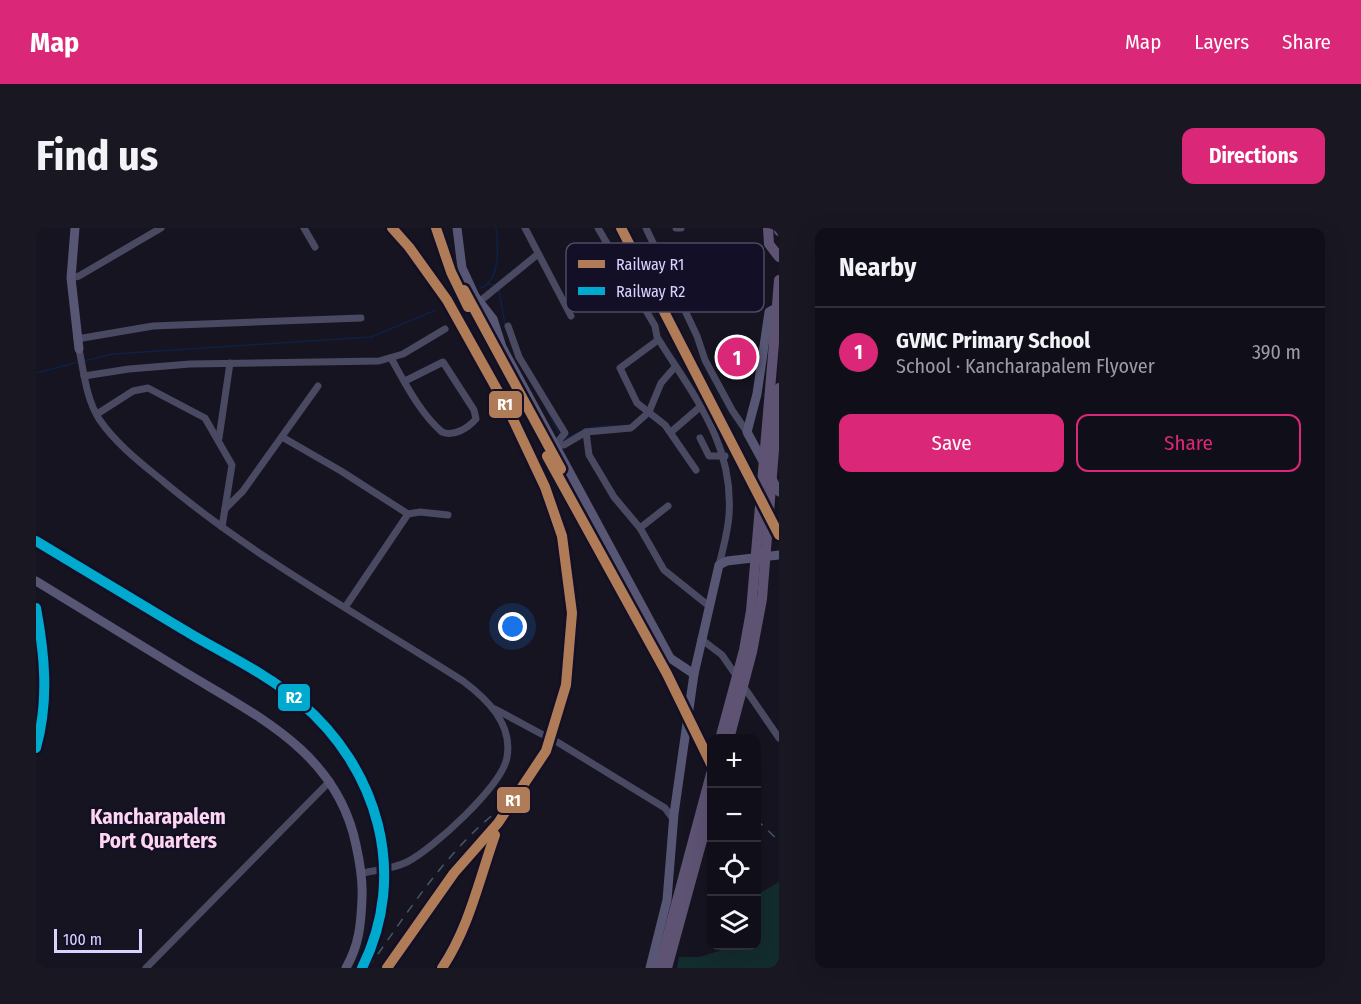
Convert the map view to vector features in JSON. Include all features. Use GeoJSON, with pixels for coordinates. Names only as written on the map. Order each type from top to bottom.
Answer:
{"type":"FeatureCollection","features":[{"type":"Feature","properties":{"kind":"main road"},"geometry":{"type":"LineString","coordinates":[[768,228],[769,244],[779,257]]}},
{"type":"Feature","properties":{"kind":"main road"},"geometry":{"type":"LineString","coordinates":[[721,734],[744,651],[753,596],[779,287]]}},
{"type":"Feature","properties":{"kind":"main road"},"geometry":{"type":"LineString","coordinates":[[730,734],[752,652],[762,599],[779,388]]}},
{"type":"Feature","properties":{"kind":"main road"},"geometry":{"type":"LineString","coordinates":[[659,968],[707,785]]}},
{"type":"Feature","properties":{"kind":"main road"},"geometry":{"type":"LineString","coordinates":[[667,968],[707,819]]}},
{"type":"Feature","properties":{"kind":"street"},"geometry":{"type":"LineString","coordinates":[[75,228],[71,278],[77,339],[84,373],[97,414],[112,435],[143,465],[222,527],[463,681],[495,709],[665,808],[673,819]]}},
{"type":"Feature","properties":{"kind":"street"},"geometry":{"type":"LineString","coordinates":[[71,278],[79,276],[162,228]]}},
{"type":"Feature","properties":{"kind":"street"},"geometry":{"type":"LineString","coordinates":[[304,228],[315,247]]}},
{"type":"Feature","properties":{"kind":"street"},"geometry":{"type":"LineString","coordinates":[[457,228],[459,258],[469,286],[493,319],[502,347],[557,442],[670,658],[694,674]]}},
{"type":"Feature","properties":{"kind":"street"},"geometry":{"type":"LineString","coordinates":[[525,228],[566,307]]}},
{"type":"Feature","properties":{"kind":"street"},"geometry":{"type":"LineString","coordinates":[[598,228],[607,243]]}},
{"type":"Feature","properties":{"kind":"street"},"geometry":{"type":"LineString","coordinates":[[646,228],[653,243]]}},
{"type":"Feature","properties":{"kind":"street"},"geometry":{"type":"LineString","coordinates":[[676,228],[681,228]]}},
{"type":"Feature","properties":{"kind":"street"},"geometry":{"type":"LineString","coordinates":[[477,299],[498,289],[538,254]]}},
{"type":"Feature","properties":{"kind":"street"},"geometry":{"type":"LineString","coordinates":[[747,432],[758,394],[768,316],[770,309],[776,308]]}},
{"type":"Feature","properties":{"kind":"street"},"geometry":{"type":"LineString","coordinates":[[569,312],[571,316]]}},
{"type":"Feature","properties":{"kind":"street"},"geometry":{"type":"LineString","coordinates":[[647,312],[655,326],[658,340],[700,407],[725,456],[729,514],[694,674],[673,819],[667,900],[650,968]]}},
{"type":"Feature","properties":{"kind":"street"},"geometry":{"type":"LineString","coordinates":[[686,312],[721,392],[747,432],[779,492]]}},
{"type":"Feature","properties":{"kind":"street"},"geometry":{"type":"LineString","coordinates":[[77,339],[153,326],[361,318]]}},
{"type":"Feature","properties":{"kind":"street"},"geometry":{"type":"LineString","coordinates":[[508,326],[519,357],[565,433],[557,442]]}},
{"type":"Feature","properties":{"kind":"street"},"geometry":{"type":"LineString","coordinates":[[84,373],[230,363],[367,363],[403,354],[445,329]]}},
{"type":"Feature","properties":{"kind":"street"},"geometry":{"type":"LineString","coordinates":[[658,340],[620,368],[634,398],[671,432],[696,470]]}},
{"type":"Feature","properties":{"kind":"street"},"geometry":{"type":"LineString","coordinates":[[391,358],[405,381],[438,428],[447,434],[457,432],[476,419],[474,410],[443,362],[405,381]]}},
{"type":"Feature","properties":{"kind":"street"},"geometry":{"type":"LineString","coordinates":[[219,438],[230,363]]}},
{"type":"Feature","properties":{"kind":"street"},"geometry":{"type":"LineString","coordinates":[[557,442],[564,445],[586,432],[631,428],[648,411],[661,383],[676,369]]}},
{"type":"Feature","properties":{"kind":"street"},"geometry":{"type":"LineString","coordinates":[[225,509],[243,491],[318,386]]}},
{"type":"Feature","properties":{"kind":"street"},"geometry":{"type":"LineString","coordinates":[[97,414],[133,391],[147,388],[205,418],[219,438],[232,465],[222,527]]}},
{"type":"Feature","properties":{"kind":"street"},"geometry":{"type":"LineString","coordinates":[[671,432],[700,407]]}},
{"type":"Feature","properties":{"kind":"street"},"geometry":{"type":"LineString","coordinates":[[586,432],[589,455],[614,497],[640,528],[668,574],[709,606]]}},
{"type":"Feature","properties":{"kind":"street"},"geometry":{"type":"LineString","coordinates":[[282,437],[408,514],[420,512],[448,516]]}},
{"type":"Feature","properties":{"kind":"street"},"geometry":{"type":"LineString","coordinates":[[699,438],[709,456],[725,456]]}},
{"type":"Feature","properties":{"kind":"street"},"geometry":{"type":"LineString","coordinates":[[755,446],[779,470]]}},
{"type":"Feature","properties":{"kind":"street"},"geometry":{"type":"LineString","coordinates":[[640,528],[668,506]]}},
{"type":"Feature","properties":{"kind":"street"},"geometry":{"type":"LineString","coordinates":[[346,606],[408,514]]}},
{"type":"Feature","properties":{"kind":"street"},"geometry":{"type":"LineString","coordinates":[[719,565],[727,561],[779,555]]}},
{"type":"Feature","properties":{"kind":"street"},"geometry":{"type":"LineString","coordinates":[[36,581],[270,725],[308,753],[330,781],[347,814],[362,873],[359,941],[346,968]]}},
{"type":"Feature","properties":{"kind":"street"},"geometry":{"type":"LineString","coordinates":[[701,639],[722,655],[779,738]]}},
{"type":"Feature","properties":{"kind":"street"},"geometry":{"type":"LineString","coordinates":[[362,873],[396,867],[413,859],[468,813],[491,787],[502,771],[508,755],[504,734],[495,709]]}},
{"type":"Feature","properties":{"kind":"street"},"geometry":{"type":"LineString","coordinates":[[146,968],[330,781]]}},
{"type":"Feature","properties":{"kind":"street"},"geometry":{"type":"LineString","coordinates":[[665,808],[675,805]]}},
{"type":"Feature","properties":{"kind":"green space"},"geometry":{"type":"Polygon","coordinates":[[[779,882],[779,968],[677,968],[679,957],[699,957],[722,950],[761,950],[761,893],[779,882]]]}},
{"type":"Feature","properties":{"kind":"waterway"},"geometry":{"type":"LineString","coordinates":[[481,288],[487,284],[495,270],[496,228]]}},
{"type":"Feature","properties":{"kind":"waterway"},"geometry":{"type":"LineString","coordinates":[[487,284],[494,285]]}},
{"type":"Feature","properties":{"kind":"waterway"},"geometry":{"type":"LineString","coordinates":[[499,291],[505,324]]}},
{"type":"Feature","properties":{"kind":"waterway"},"geometry":{"type":"LineString","coordinates":[[84,361],[113,354],[371,337],[436,310]]}},
{"type":"Feature","properties":{"kind":"waterway"},"geometry":{"type":"LineString","coordinates":[[36,373],[79,362]]}},
{"type":"Feature","properties":{"kind":"waterway"},"geometry":{"type":"LineString","coordinates":[[545,406],[559,434]]}},
{"type":"Feature","properties":{"kind":"waterway"},"geometry":{"type":"LineString","coordinates":[[565,439],[599,426],[614,426]]}},
{"type":"Feature","properties":{"kind":"railway"},"geometry":{"type":"LineString","coordinates":[[387,968],[454,873],[498,823],[546,751],[566,685],[572,613],[562,536],[545,487],[509,411],[447,300],[409,247],[392,228]]}},
{"type":"Feature","properties":{"kind":"railway"},"geometry":{"type":"LineString","coordinates":[[443,228],[463,288],[671,673],[707,746]]}},
{"type":"Feature","properties":{"kind":"railway"},"geometry":{"type":"LineString","coordinates":[[36,541],[273,682],[300,702],[327,729],[349,758],[366,790],[378,824],[384,860],[383,896],[376,932],[362,968]]}},
{"type":"Feature","properties":{"kind":"railway"},"geometry":{"type":"LineString","coordinates":[[36,608],[42,644],[44,678],[43,713],[36,748]]}},
{"type":"Feature","properties":{"kind":"railway"},"geometry":{"type":"LineString","coordinates":[[368,968],[449,858],[487,819],[509,802]]}},
{"type":"Feature","properties":{"kind":"railway"},"geometry":{"type":"LineString","coordinates":[[761,824],[779,841]]}},
{"type":"Feature","properties":{"kind":"railway"},"geometry":{"type":"LineString","coordinates":[[442,968],[467,918],[497,830]]}},
{"type":"Feature","properties":{"kind":"rail line","name":"R1"},"geometry":{"type":"LineString","coordinates":[[387,968],[454,873],[498,823],[546,751],[566,685],[572,613],[562,536],[545,487],[509,411],[447,300],[409,247],[392,228]]}},
{"type":"Feature","properties":{"kind":"rail line","name":"R1"},"geometry":{"type":"LineString","coordinates":[[436,228],[451,272],[468,307]]}},
{"type":"Feature","properties":{"kind":"rail line","name":"R1"},"geometry":{"type":"LineString","coordinates":[[621,228],[629,243]]}},
{"type":"Feature","properties":{"kind":"rail line","name":"R1"},"geometry":{"type":"LineString","coordinates":[[464,290],[561,469]]}},
{"type":"Feature","properties":{"kind":"rail line","name":"R1"},"geometry":{"type":"LineString","coordinates":[[664,312],[779,535]]}},
{"type":"Feature","properties":{"kind":"rail line","name":"R1"},"geometry":{"type":"LineString","coordinates":[[547,456],[667,674],[707,756]]}},
{"type":"Feature","properties":{"kind":"rail line","name":"R2"},"geometry":{"type":"LineString","coordinates":[[36,541],[273,682],[300,702],[327,729],[349,758],[366,790],[378,824],[384,860],[383,896],[376,932],[362,968]]}},
{"type":"Feature","properties":{"kind":"rail line","name":"R2"},"geometry":{"type":"LineString","coordinates":[[36,608],[42,644],[44,678],[43,713],[36,748]]}},
{"type":"Feature","properties":{"kind":"rail line","name":"R1"},"geometry":{"type":"LineString","coordinates":[[442,968],[459,937],[473,903],[495,835]]}},
{"type":"Feature","properties":{"kind":"place","name":"GVMC Primary School"},"geometry":{"type":"Point","coordinates":[737,357]}},
{"type":"Feature","properties":{"kind":"district","name":"Kancharapalem Port Quarters"},"geometry":{"type":"Point","coordinates":[158,829]}}]}
